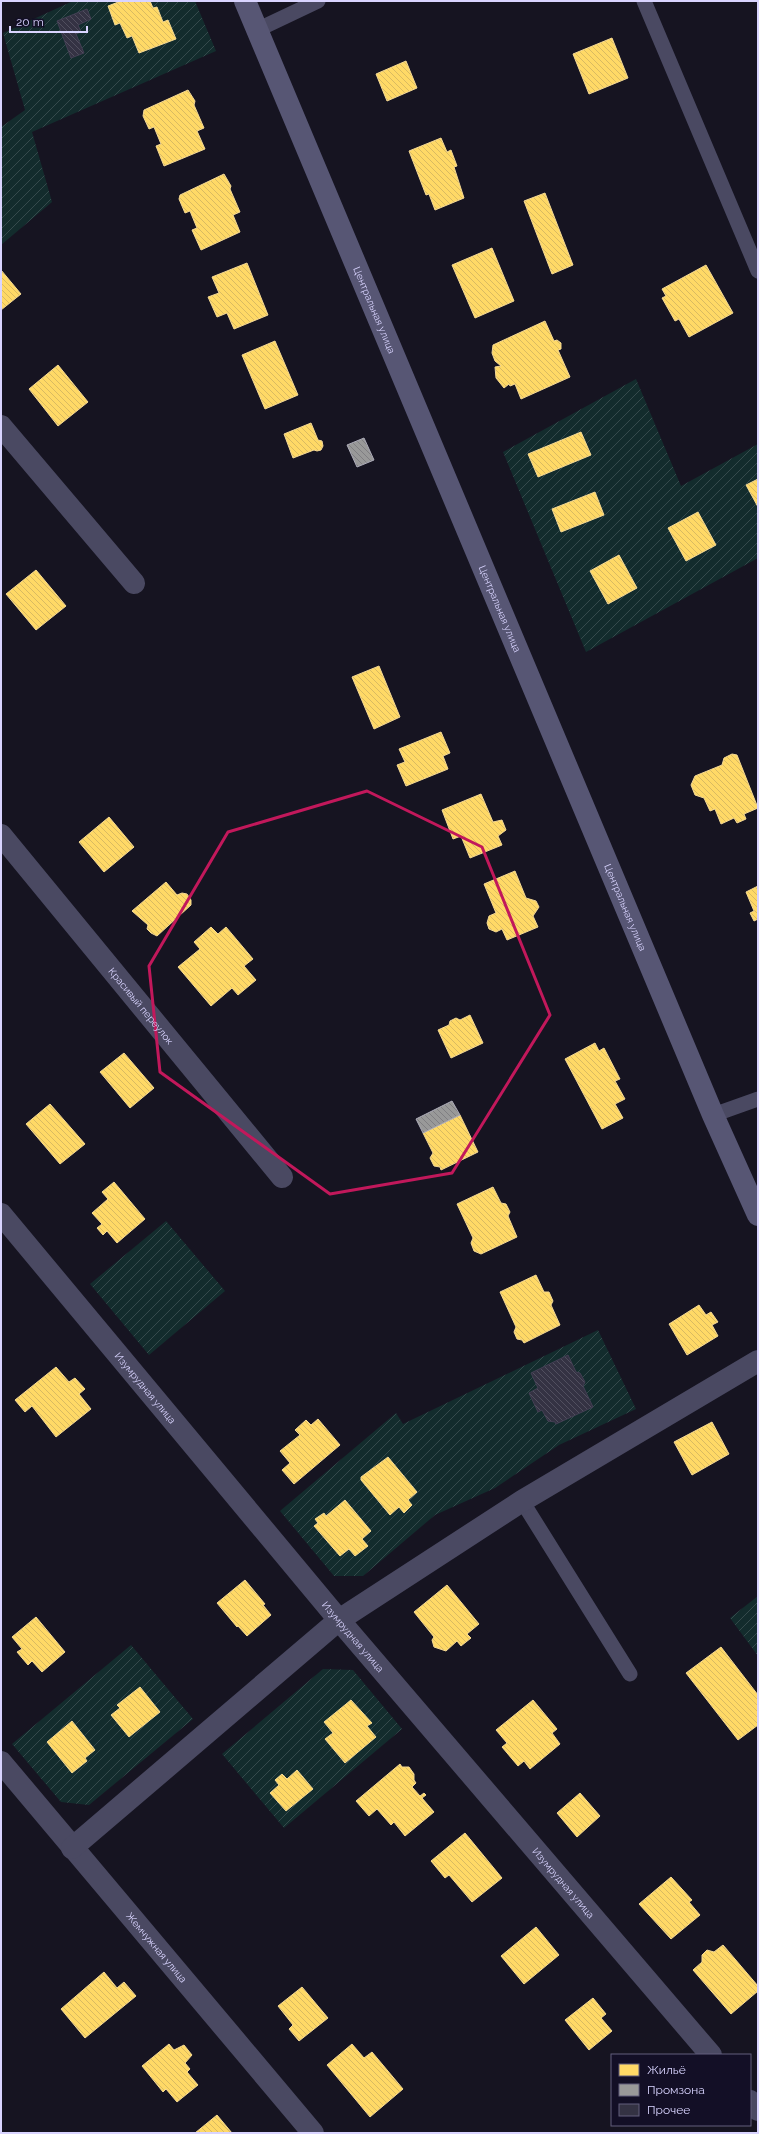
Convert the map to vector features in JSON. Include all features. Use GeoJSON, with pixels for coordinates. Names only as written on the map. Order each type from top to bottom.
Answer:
{"type":"FeatureCollection","features":[{"type":"Feature","properties":{"kind":"main road","name":"Центральная улица"},"geometry":{"type":"LineString","coordinates":[[245,1],[713,1115],[758,1215]]}},
{"type":"Feature","properties":{"kind":"street"},"geometry":{"type":"LineString","coordinates":[[1,426],[134,582]]}},
{"type":"Feature","properties":{"kind":"street","name":"Красивый переулок"},"geometry":{"type":"LineString","coordinates":[[1,835],[282,1177]]}},
{"type":"Feature","properties":{"kind":"street","name":"Изумрудная улица"},"geometry":{"type":"LineString","coordinates":[[1,1214],[339,1620],[710,2054]]}},
{"type":"Feature","properties":{"kind":"street"},"geometry":{"type":"LineString","coordinates":[[72,1848],[339,1620],[522,1501],[758,1361]]}},
{"type":"Feature","properties":{"kind":"street","name":"Жемчужная улица"},"geometry":{"type":"LineString","coordinates":[[1,1762],[313,2133]]}},
{"type":"Feature","properties":{"kind":"street"},"geometry":{"type":"LineString","coordinates":[[751,2102],[758,2110]]}},
{"type":"Feature","properties":{"kind":"lane"},"geometry":{"type":"LineString","coordinates":[[257,30],[318,1]]}},
{"type":"Feature","properties":{"kind":"lane"},"geometry":{"type":"LineString","coordinates":[[644,1],[758,271]]}},
{"type":"Feature","properties":{"kind":"lane"},"geometry":{"type":"LineString","coordinates":[[713,1115],[758,1099]]}},
{"type":"Feature","properties":{"kind":"lane"},"geometry":{"type":"LineString","coordinates":[[522,1501],[630,1674]]}},
{"type":"Feature","properties":{"kind":"highlighted area"},"geometry":{"type":"Polygon","coordinates":[[[367,791],[482,847],[550,1015],[452,1173],[330,1194],[160,1072],[149,966],[228,832],[367,791]]]}},
{"type":"Feature","properties":{"kind":"green space"},"geometry":{"type":"Polygon","coordinates":[[[73,1],[195,1],[216,51],[32,132],[52,202],[1,245],[1,127],[25,110],[3,33],[73,1]]]}},
{"type":"Feature","properties":{"kind":"green space"},"geometry":{"type":"Polygon","coordinates":[[[636,379],[681,486],[758,444],[758,558],[586,652],[503,452],[636,379]]]}},
{"type":"Feature","properties":{"kind":"green space"},"geometry":{"type":"Polygon","coordinates":[[[166,1221],[225,1291],[149,1355],[90,1284],[166,1221]]]}},
{"type":"Feature","properties":{"kind":"green space"},"geometry":{"type":"Polygon","coordinates":[[[598,1330],[636,1409],[559,1445],[495,1488],[435,1515],[363,1576],[334,1576],[280,1511],[396,1413],[403,1424],[598,1330]]]}},
{"type":"Feature","properties":{"kind":"green space"},"geometry":{"type":"Polygon","coordinates":[[[758,1596],[758,1656],[730,1618],[758,1596]]]}},
{"type":"Feature","properties":{"kind":"green space"},"geometry":{"type":"Polygon","coordinates":[[[131,1645],[193,1719],[89,1805],[61,1802],[12,1744],[131,1645]]]}},
{"type":"Feature","properties":{"kind":"green space"},"geometry":{"type":"Polygon","coordinates":[[[323,1669],[353,1670],[402,1729],[284,1828],[222,1754],[323,1669]]]}},
{"type":"Feature","properties":{"kind":"building: Жильё"},"geometry":{"type":"Polygon","coordinates":[[[121,1],[150,1],[153,8],[157,7],[163,22],[168,20],[176,39],[139,53],[132,36],[127,38],[120,23],[115,25],[108,6],[121,1]]]}},
{"type":"Feature","properties":{"kind":"building: Жильё"},"geometry":{"type":"Polygon","coordinates":[[[612,38],[628,78],[589,94],[573,54],[612,38]]]}},
{"type":"Feature","properties":{"kind":"building: Жильё"},"geometry":{"type":"Polygon","coordinates":[[[406,61],[417,88],[387,101],[376,74],[406,61]]]}},
{"type":"Feature","properties":{"kind":"building: Жильё"},"geometry":{"type":"Polygon","coordinates":[[[188,90],[195,101],[194,105],[204,128],[197,131],[205,149],[164,166],[156,146],[161,144],[154,127],[149,129],[143,116],[144,110],[188,90]]]}},
{"type":"Feature","properties":{"kind":"building: Жильё"},"geometry":{"type":"Polygon","coordinates":[[[441,138],[447,152],[451,150],[457,166],[454,167],[464,198],[435,210],[429,194],[426,195],[409,151],[441,138]]]}},
{"type":"Feature","properties":{"kind":"building: Жильё"},"geometry":{"type":"Polygon","coordinates":[[[224,174],[231,186],[230,189],[240,212],[233,215],[240,232],[201,250],[192,230],[197,228],[190,211],[185,213],[179,199],[180,195],[224,174]]]}},
{"type":"Feature","properties":{"kind":"building: Жильё"},"geometry":{"type":"Polygon","coordinates":[[[545,193],[573,265],[552,274],[524,201],[545,193]]]}},
{"type":"Feature","properties":{"kind":"building: Жильё"},"geometry":{"type":"Polygon","coordinates":[[[492,248],[514,301],[475,318],[452,265],[492,248]]]}},
{"type":"Feature","properties":{"kind":"building: Жильё"},"geometry":{"type":"Polygon","coordinates":[[[247,263],[268,315],[234,329],[227,313],[217,317],[208,297],[219,293],[212,277],[247,263]]]}},
{"type":"Feature","properties":{"kind":"building: Жильё"},"geometry":{"type":"Polygon","coordinates":[[[706,265],[733,313],[689,337],[679,319],[675,321],[662,298],[666,296],[662,289],[706,265]]]}},
{"type":"Feature","properties":{"kind":"building: Жильё"},"geometry":{"type":"Polygon","coordinates":[[[1,270],[21,294],[1,310],[1,270]]]}},
{"type":"Feature","properties":{"kind":"building: Жильё"},"geometry":{"type":"Polygon","coordinates":[[[545,321],[554,341],[557,340],[561,343],[561,349],[558,350],[570,377],[521,399],[515,384],[510,386],[509,384],[504,388],[496,378],[495,367],[501,366],[495,361],[492,353],[493,345],[545,321]]]}},
{"type":"Feature","properties":{"kind":"building: Жильё"},"geometry":{"type":"Polygon","coordinates":[[[275,341],[298,395],[265,409],[242,355],[275,341]]]}},
{"type":"Feature","properties":{"kind":"building: Жильё"},"geometry":{"type":"Polygon","coordinates":[[[58,365],[88,402],[58,426],[29,389],[58,365]]]}},
{"type":"Feature","properties":{"kind":"building: Жильё"},"geometry":{"type":"Polygon","coordinates":[[[311,423],[318,440],[322,441],[323,446],[321,450],[314,450],[293,458],[284,434],[311,423]]]}},
{"type":"Feature","properties":{"kind":"building: Жильё"},"geometry":{"type":"Polygon","coordinates":[[[581,432],[591,455],[538,477],[528,454],[581,432]]]}},
{"type":"Feature","properties":{"kind":"building: Жильё"},"geometry":{"type":"Polygon","coordinates":[[[758,479],[758,507],[746,485],[758,479]]]}},
{"type":"Feature","properties":{"kind":"building: Жильё"},"geometry":{"type":"Polygon","coordinates":[[[595,492],[604,515],[561,532],[552,509],[595,492]]]}},
{"type":"Feature","properties":{"kind":"building: Жильё"},"geometry":{"type":"Polygon","coordinates":[[[698,512],[716,545],[686,561],[668,528],[698,512]]]}},
{"type":"Feature","properties":{"kind":"building: Жильё"},"geometry":{"type":"Polygon","coordinates":[[[619,555],[637,588],[608,604],[590,571],[619,555]]]}},
{"type":"Feature","properties":{"kind":"building: Жильё"},"geometry":{"type":"Polygon","coordinates":[[[36,570],[66,606],[36,630],[6,594],[36,570]]]}},
{"type":"Feature","properties":{"kind":"building: Жильё"},"geometry":{"type":"Polygon","coordinates":[[[379,666],[400,717],[374,729],[352,677],[379,666]]]}},
{"type":"Feature","properties":{"kind":"building: Жильё"},"geometry":{"type":"Polygon","coordinates":[[[441,732],[450,753],[443,756],[448,769],[406,786],[397,765],[405,762],[399,749],[441,732]]]}},
{"type":"Feature","properties":{"kind":"building: Жильё"},"geometry":{"type":"Polygon","coordinates":[[[732,754],[737,755],[758,808],[744,814],[746,819],[737,823],[734,818],[721,824],[715,809],[710,811],[704,798],[695,795],[691,785],[695,776],[722,765],[724,758],[732,754]]]}},
{"type":"Feature","properties":{"kind":"building: Жильё"},"geometry":{"type":"Polygon","coordinates":[[[481,794],[493,822],[502,820],[506,830],[498,836],[502,845],[470,858],[461,836],[453,839],[442,810],[481,794]]]}},
{"type":"Feature","properties":{"kind":"building: Жильё"},"geometry":{"type":"Polygon","coordinates":[[[109,817],[134,847],[104,872],[79,842],[109,817]]]}},
{"type":"Feature","properties":{"kind":"building: Жильё"},"geometry":{"type":"Polygon","coordinates":[[[515,871],[526,898],[536,901],[539,907],[533,916],[538,927],[507,940],[502,929],[496,932],[489,929],[487,923],[489,916],[496,913],[484,884],[515,871]]]}},
{"type":"Feature","properties":{"kind":"building: Жильё"},"geometry":{"type":"Polygon","coordinates":[[[166,882],[177,895],[182,893],[187,894],[191,900],[191,905],[157,936],[147,929],[148,925],[132,911],[166,882]]]}},
{"type":"Feature","properties":{"kind":"building: Жильё"},"geometry":{"type":"Polygon","coordinates":[[[758,886],[758,919],[754,921],[750,913],[754,911],[746,892],[758,886]]]}},
{"type":"Feature","properties":{"kind":"building: Жильё"},"geometry":{"type":"Polygon","coordinates":[[[211,927],[218,934],[226,927],[253,959],[244,966],[256,980],[238,995],[232,988],[211,1006],[178,967],[200,949],[194,942],[211,927]]]}},
{"type":"Feature","properties":{"kind":"building: Жильё"},"geometry":{"type":"Polygon","coordinates":[[[470,1015],[483,1043],[451,1058],[438,1030],[449,1025],[450,1021],[456,1018],[460,1020],[470,1015]]]}},
{"type":"Feature","properties":{"kind":"building: Жильё"},"geometry":{"type":"Polygon","coordinates":[[[595,1043],[599,1051],[604,1048],[620,1079],[615,1081],[625,1099],[615,1104],[623,1118],[602,1129],[565,1059],[595,1043]]]}},
{"type":"Feature","properties":{"kind":"building: Жильё"},"geometry":{"type":"Polygon","coordinates":[[[124,1053],[154,1088],[130,1108],[100,1072],[124,1053]]]}},
{"type":"Feature","properties":{"kind":"building: Жильё"},"geometry":{"type":"Polygon","coordinates":[[[50,1104],[85,1144],[60,1164],[26,1124],[50,1104]]]}},
{"type":"Feature","properties":{"kind":"building: Жильё"},"geometry":{"type":"Polygon","coordinates":[[[460,1115],[478,1152],[441,1170],[440,1167],[434,1166],[430,1158],[433,1153],[423,1133],[460,1115]]]}},
{"type":"Feature","properties":{"kind":"building: Жильё"},"geometry":{"type":"Polygon","coordinates":[[[114,1182],[145,1219],[117,1243],[107,1231],[103,1235],[97,1228],[102,1224],[92,1213],[108,1199],[102,1192],[114,1182]]]}},
{"type":"Feature","properties":{"kind":"building: Жильё"},"geometry":{"type":"Polygon","coordinates":[[[493,1187],[501,1203],[506,1204],[510,1212],[508,1216],[517,1237],[481,1254],[474,1251],[471,1243],[473,1238],[457,1204],[493,1187]]]}},
{"type":"Feature","properties":{"kind":"building: Жильё"},"geometry":{"type":"Polygon","coordinates":[[[536,1275],[544,1292],[549,1292],[553,1301],[551,1305],[560,1325],[524,1343],[522,1340],[517,1339],[514,1332],[516,1327],[500,1292],[536,1275]]]}},
{"type":"Feature","properties":{"kind":"building: Жильё"},"geometry":{"type":"Polygon","coordinates":[[[699,1305],[706,1315],[711,1312],[718,1322],[712,1325],[718,1336],[687,1355],[669,1324],[699,1305]]]}},
{"type":"Feature","properties":{"kind":"building: Жильё"},"geometry":{"type":"Polygon","coordinates":[[[56,1367],[69,1382],[75,1378],[85,1389],[79,1394],[91,1409],[56,1437],[32,1406],[25,1412],[15,1400],[56,1367]]]}},
{"type":"Feature","properties":{"kind":"building: Жильё"},"geometry":{"type":"Polygon","coordinates":[[[318,1419],[340,1445],[294,1484],[282,1470],[290,1463],[280,1451],[300,1435],[295,1430],[306,1420],[311,1425],[318,1419]]]}},
{"type":"Feature","properties":{"kind":"building: Жильё"},"geometry":{"type":"Polygon","coordinates":[[[712,1422],[729,1454],[692,1475],[674,1442],[712,1422]]]}},
{"type":"Feature","properties":{"kind":"building: Жильё"},"geometry":{"type":"Polygon","coordinates":[[[388,1457],[417,1492],[408,1500],[412,1505],[404,1513],[399,1507],[390,1515],[361,1480],[361,1477],[388,1457]]]}},
{"type":"Feature","properties":{"kind":"building: Жильё"},"geometry":{"type":"Polygon","coordinates":[[[345,1500],[371,1531],[362,1539],[368,1546],[355,1556],[349,1549],[340,1556],[314,1526],[318,1523],[315,1519],[324,1513],[326,1516],[345,1500]]]}},
{"type":"Feature","properties":{"kind":"building: Жильё"},"geometry":{"type":"Polygon","coordinates":[[[245,1580],[265,1604],[263,1605],[271,1615],[247,1636],[238,1626],[237,1627],[217,1603],[245,1580]]]}},
{"type":"Feature","properties":{"kind":"building: Жильё"},"geometry":{"type":"Polygon","coordinates":[[[447,1585],[479,1624],[467,1634],[471,1638],[461,1646],[457,1641],[446,1651],[434,1647],[432,1640],[434,1637],[414,1612],[447,1585]]]}},
{"type":"Feature","properties":{"kind":"building: Жильё"},"geometry":{"type":"Polygon","coordinates":[[[36,1617],[65,1652],[42,1672],[32,1661],[28,1665],[17,1652],[22,1649],[12,1637],[36,1617]]]}},
{"type":"Feature","properties":{"kind":"building: Жильё"},"geometry":{"type":"Polygon","coordinates":[[[721,1647],[758,1695],[758,1725],[738,1740],[686,1673],[721,1647]]]}},
{"type":"Feature","properties":{"kind":"building: Жильё"},"geometry":{"type":"Polygon","coordinates":[[[140,1687],[160,1712],[129,1737],[111,1715],[120,1708],[117,1705],[140,1687]]]}},
{"type":"Feature","properties":{"kind":"building: Жильё"},"geometry":{"type":"Polygon","coordinates":[[[351,1700],[372,1723],[367,1726],[376,1737],[345,1763],[325,1739],[333,1733],[324,1722],[351,1700]]]}},
{"type":"Feature","properties":{"kind":"building: Жильё"},"geometry":{"type":"Polygon","coordinates":[[[533,1700],[557,1729],[552,1733],[560,1744],[530,1769],[524,1761],[518,1766],[502,1747],[507,1743],[496,1730],[533,1700]]]}},
{"type":"Feature","properties":{"kind":"building: Жильё"},"geometry":{"type":"Polygon","coordinates":[[[72,1721],[95,1750],[85,1758],[87,1761],[72,1773],[47,1742],[72,1721]]]}},
{"type":"Feature","properties":{"kind":"building: Жильё"},"geometry":{"type":"Polygon","coordinates":[[[400,1764],[402,1767],[409,1767],[414,1774],[414,1780],[416,1783],[412,1787],[420,1796],[424,1793],[426,1795],[422,1798],[434,1812],[405,1836],[394,1822],[391,1825],[377,1809],[369,1816],[356,1801],[400,1764]]]}},
{"type":"Feature","properties":{"kind":"building: Жильё"},"geometry":{"type":"Polygon","coordinates":[[[297,1770],[313,1789],[286,1811],[270,1793],[279,1785],[275,1780],[282,1774],[287,1779],[297,1770]]]}},
{"type":"Feature","properties":{"kind":"building: Жильё"},"geometry":{"type":"Polygon","coordinates":[[[580,1793],[600,1816],[577,1837],[557,1813],[580,1793]]]}},
{"type":"Feature","properties":{"kind":"building: Жильё"},"geometry":{"type":"Polygon","coordinates":[[[465,1833],[502,1878],[472,1902],[449,1875],[445,1878],[431,1861],[465,1833]]]}},
{"type":"Feature","properties":{"kind":"building: Жильё"},"geometry":{"type":"Polygon","coordinates":[[[671,1877],[692,1900],[689,1902],[700,1915],[671,1939],[639,1904],[671,1877]]]}},
{"type":"Feature","properties":{"kind":"building: Жильё"},"geometry":{"type":"Polygon","coordinates":[[[536,1927],[559,1955],[524,1984],[501,1956],[536,1927]]]}},
{"type":"Feature","properties":{"kind":"building: Жильё"},"geometry":{"type":"Polygon","coordinates":[[[723,1945],[758,1986],[758,1991],[731,2014],[693,1970],[702,1962],[702,1955],[707,1950],[714,1952],[723,1945]]]}},
{"type":"Feature","properties":{"kind":"building: Жильё"},"geometry":{"type":"Polygon","coordinates":[[[104,1972],[117,1988],[124,1982],[136,1996],[85,2038],[61,2009],[104,1972]]]}},
{"type":"Feature","properties":{"kind":"building: Жильё"},"geometry":{"type":"Polygon","coordinates":[[[302,1987],[328,2018],[299,2041],[289,2029],[293,2025],[278,2006],[302,1987]]]}},
{"type":"Feature","properties":{"kind":"building: Жильё"},"geometry":{"type":"Polygon","coordinates":[[[593,1998],[606,2014],[601,2018],[612,2031],[589,2050],[565,2020],[593,1998]]]}},
{"type":"Feature","properties":{"kind":"building: Жильё"},"geometry":{"type":"Polygon","coordinates":[[[169,2044],[174,2050],[184,2045],[192,2055],[185,2063],[190,2069],[187,2072],[198,2085],[177,2102],[166,2089],[163,2092],[142,2066],[169,2044]]]}},
{"type":"Feature","properties":{"kind":"building: Жильё"},"geometry":{"type":"Polygon","coordinates":[[[352,2044],[364,2058],[372,2052],[403,2089],[370,2117],[327,2065],[352,2044]]]}},
{"type":"Feature","properties":{"kind":"building: Жильё"},"geometry":{"type":"Polygon","coordinates":[[[217,2115],[232,2133],[195,2133],[217,2115]]]}},
{"type":"Feature","properties":{"kind":"building: Промзона"},"geometry":{"type":"Polygon","coordinates":[[[364,438],[374,460],[357,467],[347,445],[364,438]]]}},
{"type":"Feature","properties":{"kind":"building: Промзона"},"geometry":{"type":"Polygon","coordinates":[[[452,1101],[460,1115],[423,1133],[416,1119],[452,1101]]]}},
{"type":"Feature","properties":{"kind":"building: Прочее"},"geometry":{"type":"Polygon","coordinates":[[[87,9],[91,19],[78,25],[81,32],[76,34],[84,53],[71,58],[57,21],[87,9]]]}},
{"type":"Feature","properties":{"kind":"building: Прочее"},"geometry":{"type":"Polygon","coordinates":[[[568,1355],[576,1372],[580,1373],[585,1382],[583,1386],[593,1407],[556,1424],[555,1422],[548,1421],[542,1410],[538,1412],[529,1393],[538,1388],[531,1373],[568,1355]]]}}]}
